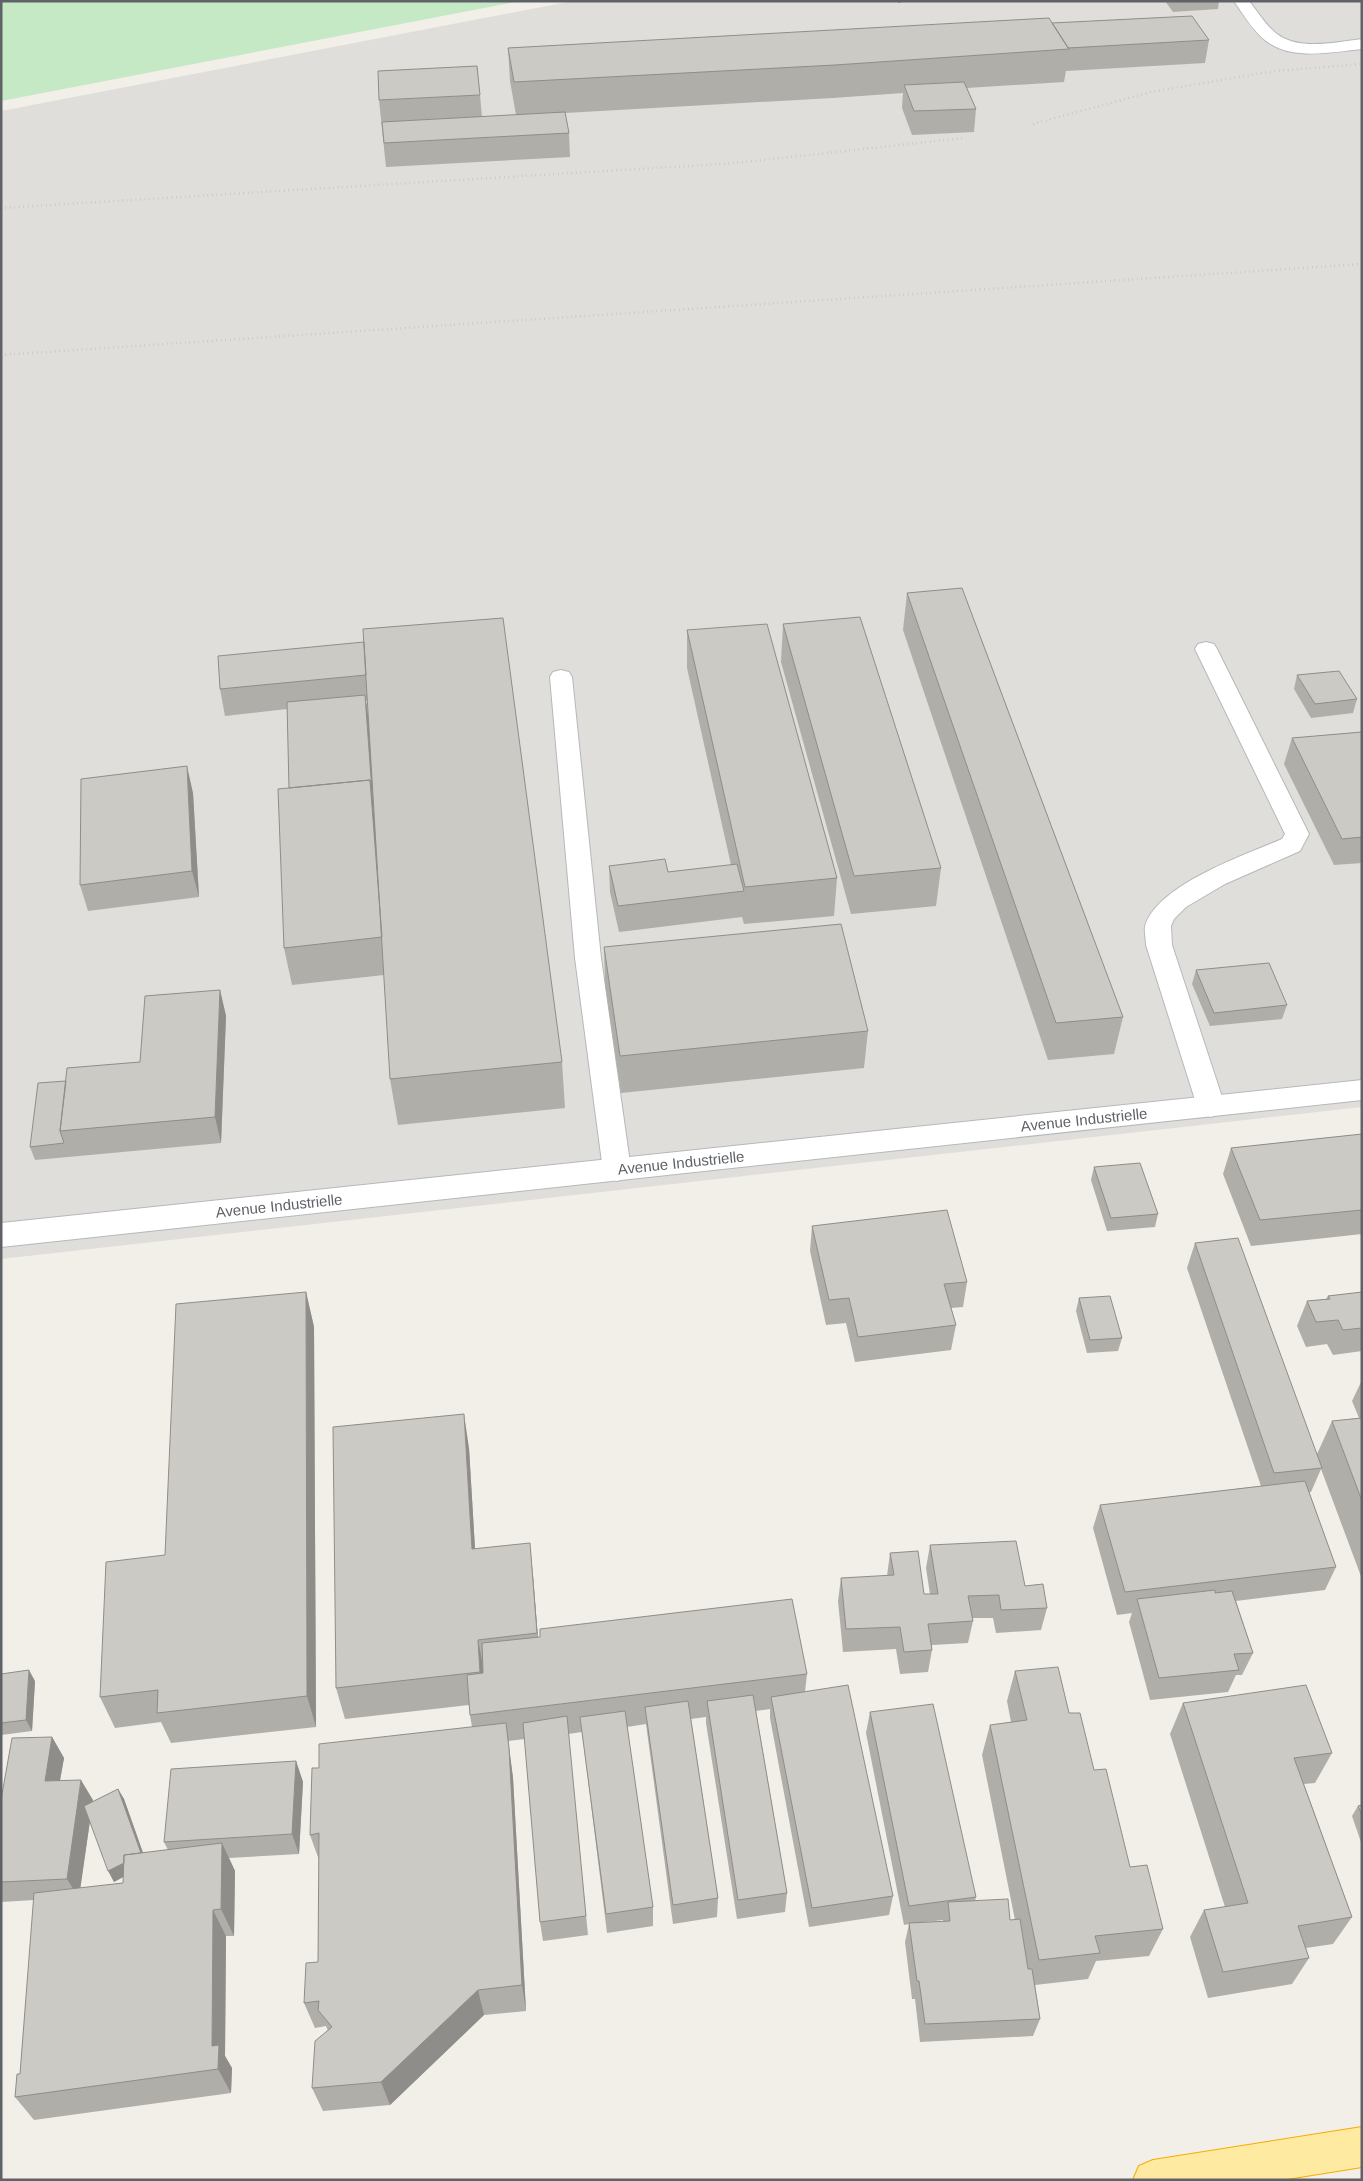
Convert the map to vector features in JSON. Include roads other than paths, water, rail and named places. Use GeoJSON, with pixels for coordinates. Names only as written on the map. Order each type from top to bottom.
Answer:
{"type":"FeatureCollection","features":[{"type":"Feature","properties":{"kind":"highway"},"geometry":{"type":"LineString","coordinates":[[1153,2180],[1362,2147]]}},
{"type":"Feature","properties":{"kind":"street"},"geometry":{"type":"LineString","coordinates":[[1241,1],[1272,38],[1290,45],[1314,48],[1362,44]]}},
{"type":"Feature","properties":{"kind":"street"},"geometry":{"type":"LineString","coordinates":[[1206,649],[1297,834],[1291,846],[1208,881],[1170,907],[1158,925],[1159,945],[1211,1106]]}},
{"type":"Feature","properties":{"kind":"street"},"geometry":{"type":"LineString","coordinates":[[561,677],[588,958],[616,1170]]}},
{"type":"Feature","properties":{"kind":"street","name":"Avenue Industrielle"},"geometry":{"type":"LineString","coordinates":[[1,1235],[1362,1090]]}},
{"type":"Feature","properties":{"kind":"railway"},"geometry":{"type":"LineString","coordinates":[[1033,124],[1151,92],[1275,71],[1362,64]]}},
{"type":"Feature","properties":{"kind":"railway"},"geometry":{"type":"LineString","coordinates":[[1,208],[736,163],[963,138]]}},
{"type":"Feature","properties":{"kind":"railway"},"geometry":{"type":"LineString","coordinates":[[1,355],[1362,264]]}}]}
